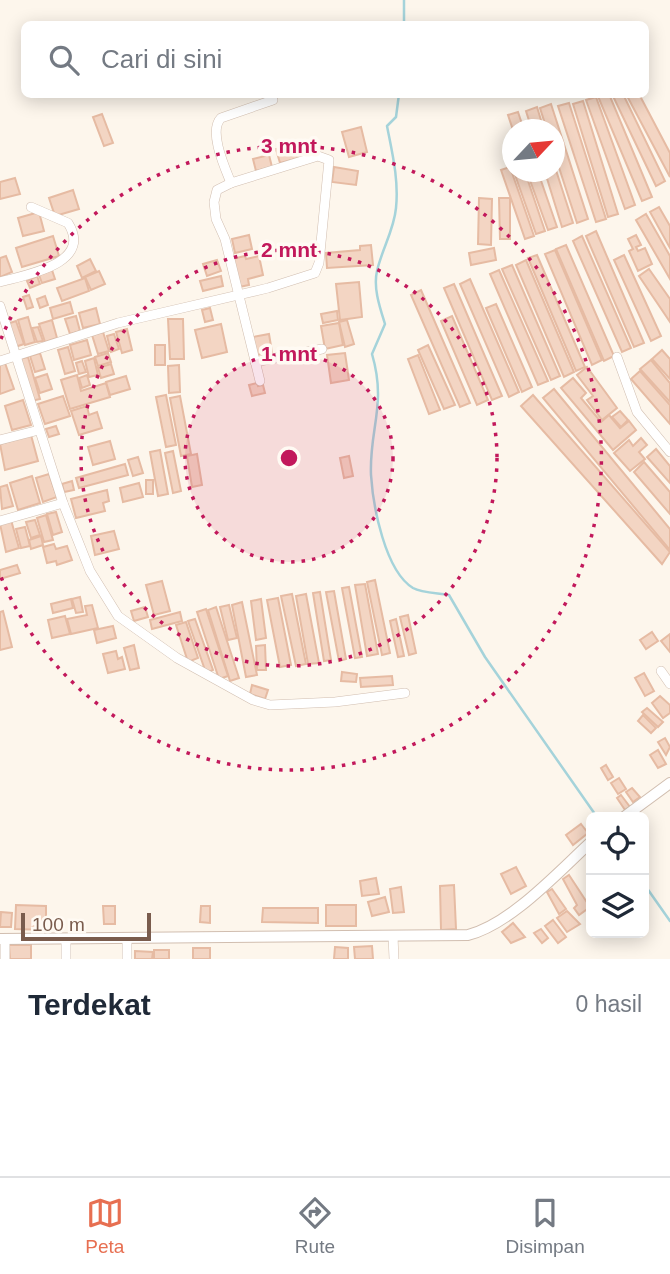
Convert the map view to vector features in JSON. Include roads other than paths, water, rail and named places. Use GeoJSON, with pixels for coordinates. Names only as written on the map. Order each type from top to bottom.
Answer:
{"type":"FeatureCollection","features":[{"type":"Feature","properties":{"kind":"street"},"geometry":{"type":"LineString","coordinates":[[231,183],[219,147],[217,122],[221,118],[273,100]]}},
{"type":"Feature","properties":{"kind":"street"},"geometry":{"type":"LineString","coordinates":[[0,361],[118,323],[239,294],[310,276],[318,268],[329,160],[318,156],[231,183],[218,190],[215,211],[239,294],[260,381]]}},
{"type":"Feature","properties":{"kind":"street"},"geometry":{"type":"LineString","coordinates":[[0,282],[56,266],[65,259],[71,248],[74,235],[68,223],[32,207]]}},
{"type":"Feature","properties":{"kind":"street"},"geometry":{"type":"LineString","coordinates":[[0,306],[63,503],[97,587],[118,615],[158,645],[224,684],[270,705],[335,702],[405,693]]}},
{"type":"Feature","properties":{"kind":"street"},"geometry":{"type":"LineString","coordinates":[[255,362],[322,349]]}},
{"type":"Feature","properties":{"kind":"street"},"geometry":{"type":"LineString","coordinates":[[617,357],[636,412],[670,452]]}},
{"type":"Feature","properties":{"kind":"street"},"geometry":{"type":"LineString","coordinates":[[0,440],[38,430]]}},
{"type":"Feature","properties":{"kind":"street"},"geometry":{"type":"LineString","coordinates":[[0,521],[63,503]]}},
{"type":"Feature","properties":{"kind":"street"},"geometry":{"type":"LineString","coordinates":[[660,671],[670,684]]}},
{"type":"Feature","properties":{"kind":"street"},"geometry":{"type":"LineString","coordinates":[[631,812],[670,783]]}},
{"type":"Feature","properties":{"kind":"street"},"geometry":{"type":"LineString","coordinates":[[5,959],[3,939],[468,935],[487,928],[586,846]]}},
{"type":"Feature","properties":{"kind":"street"},"geometry":{"type":"LineString","coordinates":[[393,936],[394,959]]}},
{"type":"Feature","properties":{"kind":"street"},"geometry":{"type":"LineString","coordinates":[[66,939],[66,959]]}},
{"type":"Feature","properties":{"kind":"street"},"geometry":{"type":"LineString","coordinates":[[127,939],[127,959]]}},
{"type":"Feature","properties":{"kind":"waterway"},"geometry":{"type":"LineString","coordinates":[[404,0],[404,21]]}},
{"type":"Feature","properties":{"kind":"waterway"},"geometry":{"type":"LineString","coordinates":[[398,98],[396,117],[387,126],[396,177],[396,208],[376,278],[385,324],[372,354],[378,403],[371,475],[382,537],[403,580],[417,590],[449,595],[485,657],[594,812]]}},
{"type":"Feature","properties":{"kind":"waterway"},"geometry":{"type":"LineString","coordinates":[[649,891],[670,921]]}}]}
